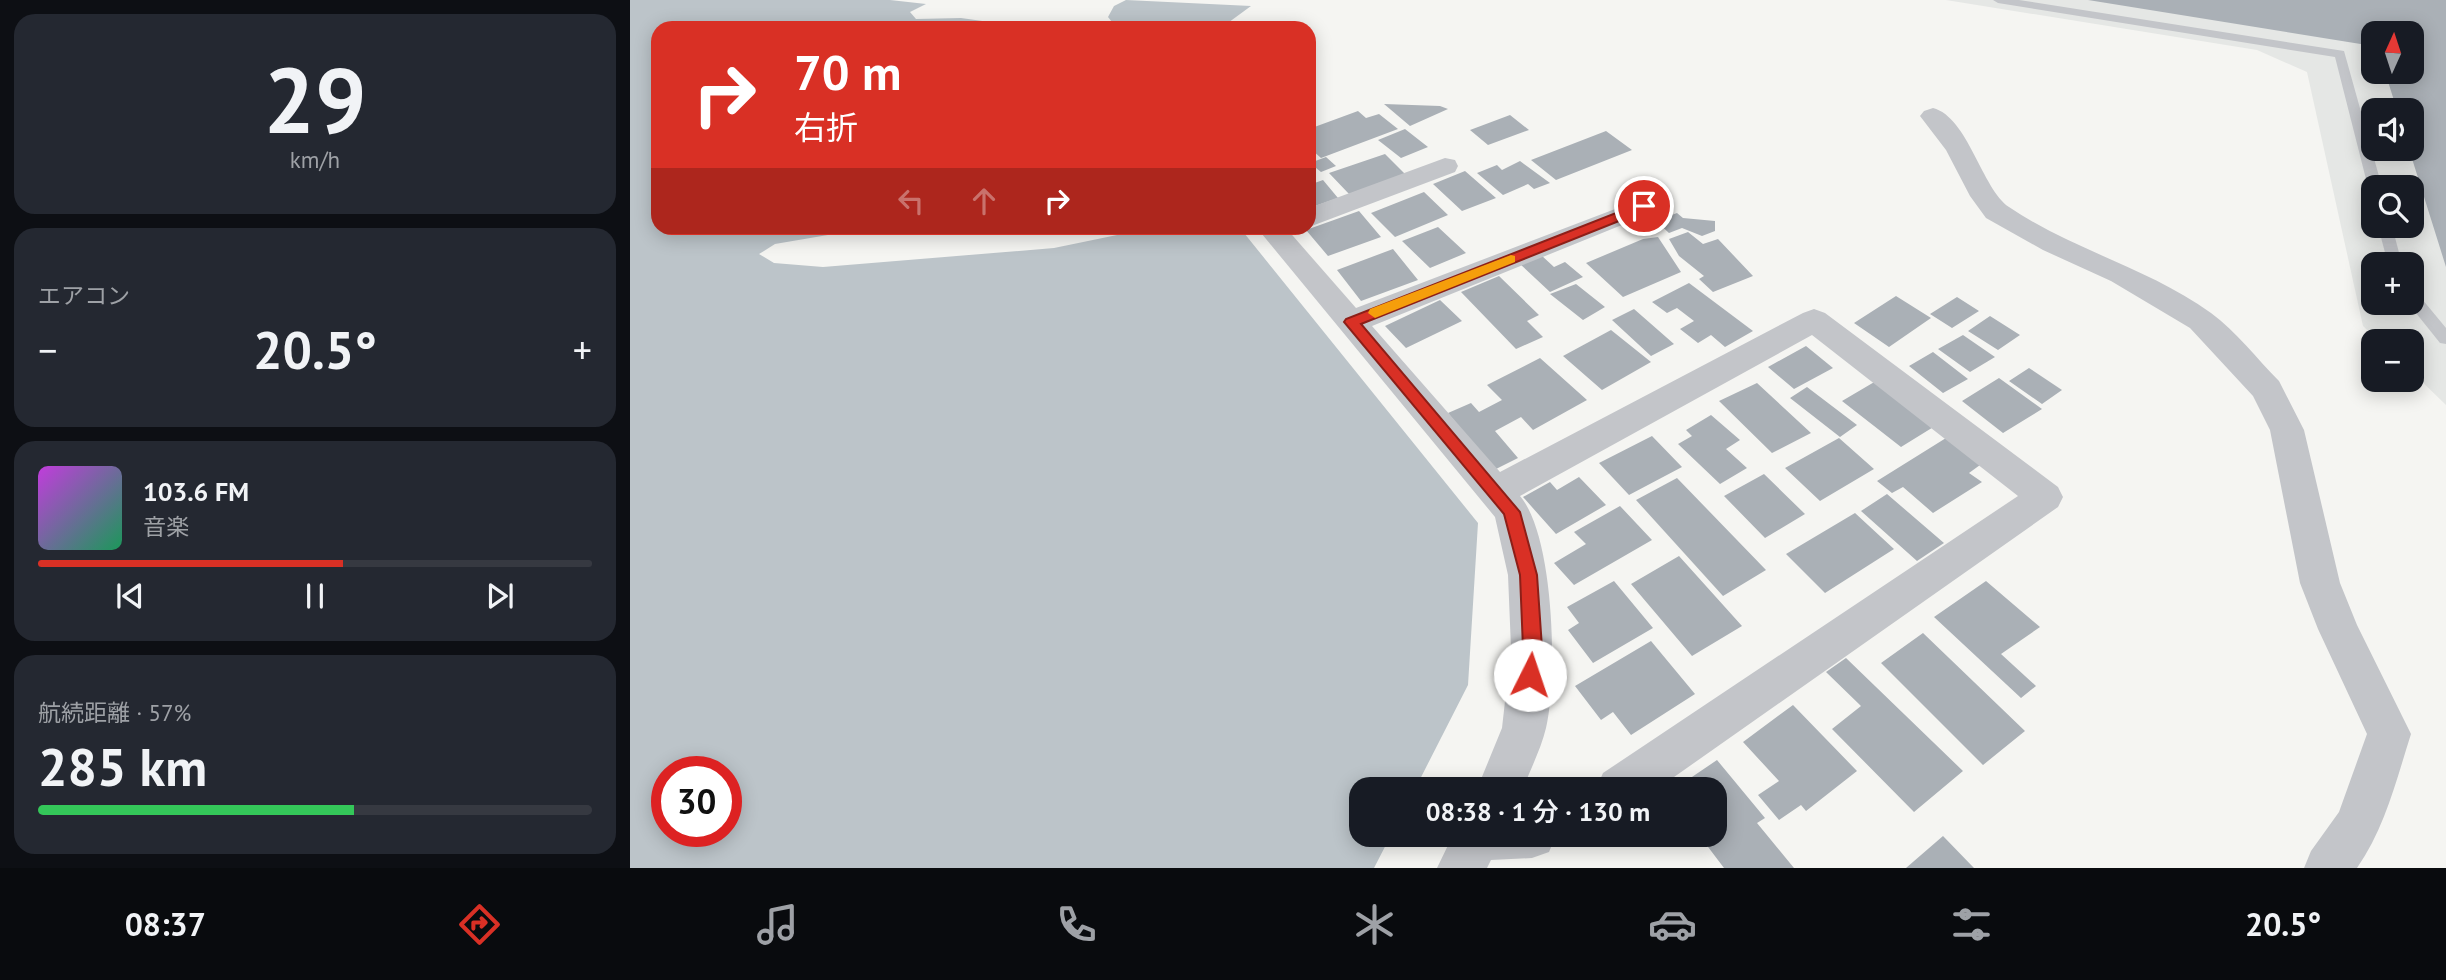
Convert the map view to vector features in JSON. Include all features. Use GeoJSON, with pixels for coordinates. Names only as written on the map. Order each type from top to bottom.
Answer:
{"type":"FeatureCollection","features":[{"type":"Feature","properties":{"kind":"street"},"geometry":{"type":"LineString","coordinates":[[1933,116],[1958,148],[1984,196],[1996,212],[2053,244],[2122,274],[2201,321],[2267,389],[2287,430],[2320,583],[2338,629],[2389,734],[2358,826],[2328,868]]}},
{"type":"Feature","properties":{"kind":"street"},"geometry":{"type":"LineString","coordinates":[[1316,215],[1445,166]]}},
{"type":"Feature","properties":{"kind":"street"},"geometry":{"type":"LineString","coordinates":[[1352,322],[1644,206]]}},
{"type":"Feature","properties":{"kind":"street"},"geometry":{"type":"LineString","coordinates":[[1281,235],[1512,512],[1528,575],[1532,648],[1524,728],[1505,777]]}},
{"type":"Feature","properties":{"kind":"street"},"geometry":{"type":"LineString","coordinates":[[1495,492],[1815,320],[2045,497],[1637,777]]}},
{"type":"Feature","properties":{"kind":"lane"},"geometry":{"type":"LineString","coordinates":[[1998,0],[2340,54],[2372,175]]}},
{"type":"Feature","properties":{"kind":"lane"},"geometry":{"type":"LineString","coordinates":[[2424,314],[2446,318]]}},
{"type":"Feature","properties":{"kind":"lane"},"geometry":{"type":"LineString","coordinates":[[2424,315],[2446,339]]}},
{"type":"Feature","properties":{"kind":"shaded area"},"geometry":{"type":"Polygon","coordinates":[[[630,0],[890,0],[926,4],[910,12],[916,19],[961,18],[983,21],[651,21],[651,235],[828,235],[775,244],[759,254],[774,263],[823,267],[1054,248],[1117,235],[1246,235],[1478,523],[1468,685],[1421,777],[1349,777],[1349,847],[1385,847],[1374,868],[630,868],[630,0]]]}},
{"type":"Feature","properties":{"kind":"shaded area"},"geometry":{"type":"Polygon","coordinates":[[[1126,0],[1251,6],[1231,21],[1111,21],[1108,17],[1114,6],[1126,0]]]}},
{"type":"Feature","properties":{"kind":"shaded area"},"geometry":{"type":"Polygon","coordinates":[[[1946,0],[2446,0],[2446,405],[2424,384],[2424,329],[2366,329],[2363,326],[2307,72],[2257,50],[1946,0]]]}},
{"type":"Feature","properties":{"kind":"building"},"geometry":{"type":"Polygon","coordinates":[[[2088,0],[2446,0],[2446,267],[2424,197],[2424,175],[2417,175],[2413,161],[2424,161],[2424,98],[2393,98],[2389,84],[2424,84],[2424,21],[2361,21],[2361,44],[2088,0]]]}},
{"type":"Feature","properties":{"kind":"building"},"geometry":{"type":"Polygon","coordinates":[[[1384,104],[1440,106],[1448,109],[1410,126],[1384,104]]]}},
{"type":"Feature","properties":{"kind":"building"},"geometry":{"type":"Polygon","coordinates":[[[1358,111],[1366,118],[1379,114],[1398,129],[1321,158],[1316,154],[1316,126],[1358,111]]]}},
{"type":"Feature","properties":{"kind":"building"},"geometry":{"type":"Polygon","coordinates":[[[1510,115],[1529,130],[1488,145],[1470,130],[1510,115]]]}},
{"type":"Feature","properties":{"kind":"building"},"geometry":{"type":"Polygon","coordinates":[[[1405,129],[1428,147],[1401,158],[1378,140],[1405,129]]]}},
{"type":"Feature","properties":{"kind":"building"},"geometry":{"type":"Polygon","coordinates":[[[1606,131],[1632,150],[1556,180],[1531,160],[1606,131]]]}},
{"type":"Feature","properties":{"kind":"building"},"geometry":{"type":"Polygon","coordinates":[[[1385,154],[1405,174],[1349,194],[1329,173],[1385,154]]]}},
{"type":"Feature","properties":{"kind":"building"},"geometry":{"type":"Polygon","coordinates":[[[1326,157],[1336,166],[1321,172],[1316,168],[1316,161],[1326,157]]]}},
{"type":"Feature","properties":{"kind":"building"},"geometry":{"type":"Polygon","coordinates":[[[1520,161],[1550,183],[1534,189],[1528,184],[1503,195],[1477,173],[1497,165],[1502,170],[1520,161]]]}},
{"type":"Feature","properties":{"kind":"building"},"geometry":{"type":"Polygon","coordinates":[[[1465,171],[1496,198],[1462,211],[1433,184],[1465,171]]]}},
{"type":"Feature","properties":{"kind":"building"},"geometry":{"type":"Polygon","coordinates":[[[1323,180],[1338,198],[1316,206],[1316,182],[1323,180]]]}},
{"type":"Feature","properties":{"kind":"building"},"geometry":{"type":"Polygon","coordinates":[[[1424,192],[1448,215],[1395,237],[1371,213],[1424,192]]]}},
{"type":"Feature","properties":{"kind":"building"},"geometry":{"type":"Polygon","coordinates":[[[1652,193],[1670,193],[1673,207],[1654,207],[1652,193]]]}},
{"type":"Feature","properties":{"kind":"building"},"geometry":{"type":"Polygon","coordinates":[[[1359,211],[1381,237],[1328,256],[1310,235],[1316,235],[1316,226],[1359,211]]]}},
{"type":"Feature","properties":{"kind":"building"},"geometry":{"type":"Polygon","coordinates":[[[1677,213],[1683,218],[1715,221],[1715,231],[1702,236],[1682,228],[1669,233],[1656,221],[1677,213]]]}},
{"type":"Feature","properties":{"kind":"building"},"geometry":{"type":"Polygon","coordinates":[[[1438,227],[1466,253],[1430,268],[1402,241],[1438,227]]]}},
{"type":"Feature","properties":{"kind":"building"},"geometry":{"type":"Polygon","coordinates":[[[1688,232],[1703,244],[1718,239],[1753,276],[1713,292],[1699,279],[1704,276],[1679,256],[1669,239],[1688,232]]]}},
{"type":"Feature","properties":{"kind":"building"},"geometry":{"type":"Polygon","coordinates":[[[1658,237],[1681,272],[1623,297],[1586,263],[1643,239],[1658,237]]]}},
{"type":"Feature","properties":{"kind":"building"},"geometry":{"type":"Polygon","coordinates":[[[1393,249],[1418,280],[1361,301],[1337,270],[1393,249]]]}},
{"type":"Feature","properties":{"kind":"building"},"geometry":{"type":"Polygon","coordinates":[[[1541,255],[1554,267],[1565,262],[1583,277],[1550,292],[1520,264],[1541,255]]]}},
{"type":"Feature","properties":{"kind":"building"},"geometry":{"type":"Polygon","coordinates":[[[1499,276],[1539,315],[1527,321],[1543,337],[1516,349],[1461,292],[1499,276]]]}},
{"type":"Feature","properties":{"kind":"building"},"geometry":{"type":"Polygon","coordinates":[[[1689,283],[1753,331],[1725,347],[1711,335],[1698,343],[1680,329],[1694,321],[1677,308],[1667,313],[1652,302],[1689,283]]]}},
{"type":"Feature","properties":{"kind":"building"},"geometry":{"type":"Polygon","coordinates":[[[1576,284],[1605,307],[1583,320],[1550,294],[1576,284]]]}},
{"type":"Feature","properties":{"kind":"building"},"geometry":{"type":"Polygon","coordinates":[[[1896,296],[1931,318],[1889,347],[1854,323],[1896,296]]]}},
{"type":"Feature","properties":{"kind":"building"},"geometry":{"type":"Polygon","coordinates":[[[1957,297],[1979,311],[1952,328],[1930,314],[1957,297]]]}},
{"type":"Feature","properties":{"kind":"building"},"geometry":{"type":"Polygon","coordinates":[[[1440,300],[1462,321],[1406,348],[1385,326],[1440,300]]]}},
{"type":"Feature","properties":{"kind":"building"},"geometry":{"type":"Polygon","coordinates":[[[1634,309],[1674,344],[1651,356],[1612,320],[1634,309]]]}},
{"type":"Feature","properties":{"kind":"building"},"geometry":{"type":"Polygon","coordinates":[[[1990,316],[2020,335],[1998,350],[1968,331],[1990,316]]]}},
{"type":"Feature","properties":{"kind":"building"},"geometry":{"type":"Polygon","coordinates":[[[1611,330],[1651,362],[1602,390],[1563,356],[1611,330]]]}},
{"type":"Feature","properties":{"kind":"building"},"geometry":{"type":"Polygon","coordinates":[[[1963,335],[1995,357],[1970,372],[1938,349],[1963,335]]]}},
{"type":"Feature","properties":{"kind":"building"},"geometry":{"type":"Polygon","coordinates":[[[1806,346],[1833,368],[1794,389],[1768,367],[1806,346]]]}},
{"type":"Feature","properties":{"kind":"building"},"geometry":{"type":"Polygon","coordinates":[[[1933,352],[1968,379],[1943,393],[1909,366],[1933,352]]]}},
{"type":"Feature","properties":{"kind":"building"},"geometry":{"type":"Polygon","coordinates":[[[1540,358],[1587,400],[1533,430],[1521,417],[1495,431],[1518,458],[1494,470],[1448,413],[1471,403],[1479,412],[1502,400],[1487,385],[1540,358]]]}},
{"type":"Feature","properties":{"kind":"building"},"geometry":{"type":"Polygon","coordinates":[[[2029,368],[2062,390],[2042,404],[2009,381],[2029,368]]]}},
{"type":"Feature","properties":{"kind":"building"},"geometry":{"type":"Polygon","coordinates":[[[1999,378],[2042,409],[2003,433],[1962,401],[1999,378]]]}},
{"type":"Feature","properties":{"kind":"building"},"geometry":{"type":"Polygon","coordinates":[[[1876,381],[1935,426],[1901,447],[1842,401],[1876,381]]]}},
{"type":"Feature","properties":{"kind":"building"},"geometry":{"type":"Polygon","coordinates":[[[1757,383],[1811,433],[1772,453],[1719,401],[1757,383]]]}},
{"type":"Feature","properties":{"kind":"building"},"geometry":{"type":"Polygon","coordinates":[[[1807,387],[1857,425],[1840,437],[1790,398],[1807,387]]]}},
{"type":"Feature","properties":{"kind":"building"},"geometry":{"type":"Polygon","coordinates":[[[1711,415],[1740,440],[1726,449],[1747,468],[1720,484],[1678,444],[1692,436],[1686,430],[1711,415]]]}},
{"type":"Feature","properties":{"kind":"building"},"geometry":{"type":"Polygon","coordinates":[[[1652,436],[1682,467],[1629,495],[1599,463],[1652,436]]]}},
{"type":"Feature","properties":{"kind":"building"},"geometry":{"type":"Polygon","coordinates":[[[1839,438],[1874,469],[1820,501],[1785,468],[1839,438]]]}},
{"type":"Feature","properties":{"kind":"building"},"geometry":{"type":"Polygon","coordinates":[[[1946,438],[1980,465],[1969,473],[1982,482],[1933,513],[1903,487],[1892,493],[1877,481],[1946,438]]]}},
{"type":"Feature","properties":{"kind":"building"},"geometry":{"type":"Polygon","coordinates":[[[1764,474],[1805,514],[1765,538],[1724,496],[1764,474]]]}},
{"type":"Feature","properties":{"kind":"building"},"geometry":{"type":"Polygon","coordinates":[[[1579,477],[1606,505],[1556,534],[1523,497],[1550,482],[1557,490],[1579,477]]]}},
{"type":"Feature","properties":{"kind":"building"},"geometry":{"type":"Polygon","coordinates":[[[1677,478],[1766,570],[1723,596],[1636,500],[1677,478]]]}},
{"type":"Feature","properties":{"kind":"building"},"geometry":{"type":"Polygon","coordinates":[[[1887,494],[1944,543],[1917,561],[1861,511],[1887,494]]]}},
{"type":"Feature","properties":{"kind":"building"},"geometry":{"type":"Polygon","coordinates":[[[1620,506],[1652,540],[1574,585],[1554,563],[1586,544],[1574,532],[1620,506]]]}},
{"type":"Feature","properties":{"kind":"building"},"geometry":{"type":"Polygon","coordinates":[[[1855,513],[1894,549],[1825,593],[1786,554],[1855,513]]]}},
{"type":"Feature","properties":{"kind":"building"},"geometry":{"type":"Polygon","coordinates":[[[1679,556],[1742,626],[1692,656],[1631,584],[1679,556]]]}},
{"type":"Feature","properties":{"kind":"building"},"geometry":{"type":"Polygon","coordinates":[[[1614,581],[1653,628],[1593,663],[1568,630],[1579,623],[1567,607],[1614,581]]]}},
{"type":"Feature","properties":{"kind":"building"},"geometry":{"type":"Polygon","coordinates":[[[1986,581],[2040,627],[2001,654],[2036,686],[2021,698],[1934,617],[1986,581]]]}},
{"type":"Feature","properties":{"kind":"building"},"geometry":{"type":"Polygon","coordinates":[[[1923,633],[2025,731],[1983,765],[1881,663],[1923,633]]]}},
{"type":"Feature","properties":{"kind":"building"},"geometry":{"type":"Polygon","coordinates":[[[1651,641],[1695,694],[1631,735],[1613,712],[1601,720],[1575,686],[1651,641]]]}},
{"type":"Feature","properties":{"kind":"building"},"geometry":{"type":"Polygon","coordinates":[[[1846,658],[1963,771],[1914,812],[1832,729],[1861,706],[1826,672],[1846,658]]]}},
{"type":"Feature","properties":{"kind":"building"},"geometry":{"type":"Polygon","coordinates":[[[1793,705],[1857,771],[1806,811],[1801,805],[1779,820],[1758,795],[1779,781],[1743,742],[1793,705]]]}},
{"type":"Feature","properties":{"kind":"building"},"geometry":{"type":"Polygon","coordinates":[[[1717,760],[1765,818],[1757,823],[1794,868],[1724,868],[1708,847],[1727,847],[1727,777],[1692,777],[1717,760]]]}},
{"type":"Feature","properties":{"kind":"building"},"geometry":{"type":"Polygon","coordinates":[[[1943,836],[1974,868],[1906,868],[1943,836]]]}},
{"type":"Feature","properties":{"kind":"slow traffic"},"geometry":{"type":"LineString","coordinates":[[1375,313],[1511,259]]}},
{"type":"Feature","properties":{"kind":"route"},"geometry":{"type":"LineString","coordinates":[[1530,675],[1532,648],[1528,575],[1512,512],[1352,322],[1644,206]]}}]}
